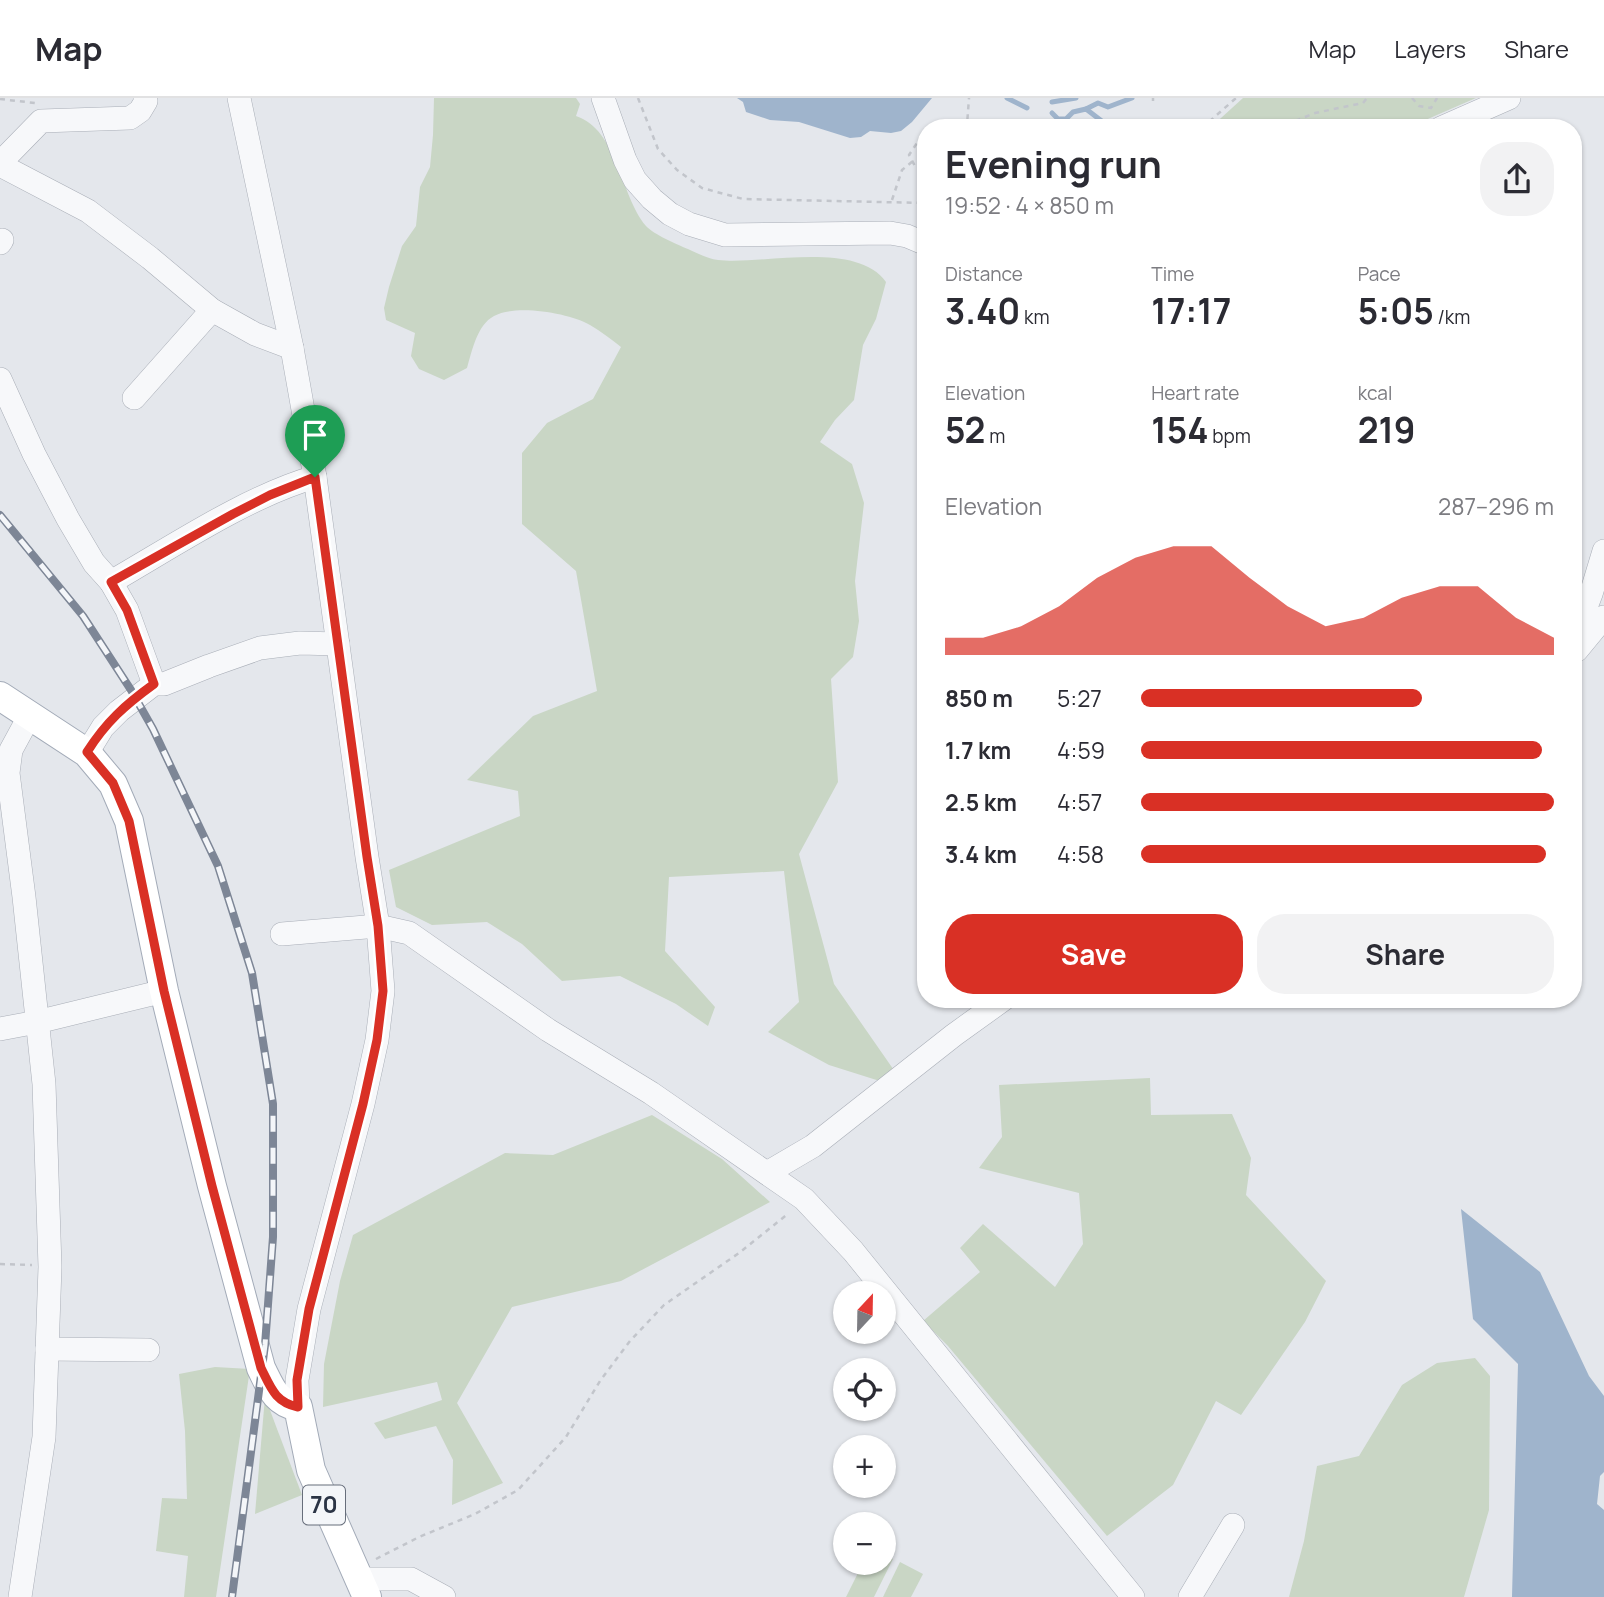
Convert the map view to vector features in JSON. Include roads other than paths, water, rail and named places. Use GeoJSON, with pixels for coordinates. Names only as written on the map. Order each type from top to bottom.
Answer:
{"type":"FeatureCollection","features":[{"type":"Feature","properties":{"kind":"main road"},"geometry":{"type":"LineString","coordinates":[[0,696],[87,752],[113,783],[129,821],[164,991],[212,1186],[261,1368],[273,1391],[285,1404],[298,1407]]}},
{"type":"Feature","properties":{"kind":"main road","name":"70"},"geometry":{"type":"LineString","coordinates":[[298,1407],[316,1482],[364,1588]]}},
{"type":"Feature","properties":{"kind":"street"},"geometry":{"type":"LineString","coordinates":[[145,98],[140,111],[130,118],[41,121],[0,164],[88,211],[212,310],[255,334],[292,348]]}},
{"type":"Feature","properties":{"kind":"street"},"geometry":{"type":"LineString","coordinates":[[239,98],[292,348],[315,477],[378,926],[383,991],[377,1040],[363,1104],[309,1309],[297,1380],[298,1407]]}},
{"type":"Feature","properties":{"kind":"street"},"geometry":{"type":"LineString","coordinates":[[603,98],[635,180],[670,214],[689,224],[725,235],[890,233],[917,240]]}},
{"type":"Feature","properties":{"kind":"street"},"geometry":{"type":"LineString","coordinates":[[1461,119],[1509,98]]}},
{"type":"Feature","properties":{"kind":"street"},"geometry":{"type":"LineString","coordinates":[[134,398],[212,310]]}},
{"type":"Feature","properties":{"kind":"street"},"geometry":{"type":"LineString","coordinates":[[0,379],[34,454],[68,519],[94,563],[111,582],[127,610],[154,684]]}},
{"type":"Feature","properties":{"kind":"street"},"geometry":{"type":"LineString","coordinates":[[111,582],[233,514],[270,495],[315,477]]}},
{"type":"Feature","properties":{"kind":"street"},"geometry":{"type":"LineString","coordinates":[[1582,618],[1604,551]]}},
{"type":"Feature","properties":{"kind":"street"},"geometry":{"type":"LineString","coordinates":[[1582,644],[1604,617]]}},
{"type":"Feature","properties":{"kind":"street"},"geometry":{"type":"LineString","coordinates":[[87,752],[111,719],[154,684],[164,684],[260,648],[300,643],[338,644]]}},
{"type":"Feature","properties":{"kind":"street"},"geometry":{"type":"LineString","coordinates":[[20,1597],[44,1437],[50,1266],[44,1084],[7,813],[11,750],[30,715]]}},
{"type":"Feature","properties":{"kind":"street"},"geometry":{"type":"LineString","coordinates":[[282,934],[378,926],[409,933],[548,1030],[651,1093],[804,1199],[853,1251],[1133,1597]]}},
{"type":"Feature","properties":{"kind":"street"},"geometry":{"type":"LineString","coordinates":[[0,1029],[164,991]]}},
{"type":"Feature","properties":{"kind":"street"},"geometry":{"type":"LineString","coordinates":[[767,1173],[813,1146],[865,1108],[992,1008]]}},
{"type":"Feature","properties":{"kind":"street"},"geometry":{"type":"LineString","coordinates":[[47,1349],[148,1350]]}},
{"type":"Feature","properties":{"kind":"street"},"geometry":{"type":"LineString","coordinates":[[1190,1597],[1233,1525]]}},
{"type":"Feature","properties":{"kind":"street"},"geometry":{"type":"LineString","coordinates":[[364,1588],[411,1579],[444,1597]]}},
{"type":"Feature","properties":{"kind":"water"},"geometry":{"type":"Polygon","coordinates":[[[737,98],[932,98],[901,131],[870,131],[861,137],[850,138],[799,122],[770,120],[746,112],[743,102],[737,98]]]}},
{"type":"Feature","properties":{"kind":"water"},"geometry":{"type":"Polygon","coordinates":[[[1461,1209],[1540,1272],[1589,1376],[1604,1396],[1604,1472],[1600,1476],[1597,1504],[1604,1510],[1604,1597],[1512,1597],[1518,1364],[1473,1319],[1461,1209]]]}},
{"type":"Feature","properties":{"kind":"waterway"},"geometry":{"type":"LineString","coordinates":[[1007,98],[1027,108]]}},
{"type":"Feature","properties":{"kind":"waterway"},"geometry":{"type":"LineString","coordinates":[[1052,102],[1076,98]]}},
{"type":"Feature","properties":{"kind":"waterway"},"geometry":{"type":"LineString","coordinates":[[1086,109],[1098,103],[1108,107],[1132,98]]}},
{"type":"Feature","properties":{"kind":"waterway"},"geometry":{"type":"LineString","coordinates":[[1066,119],[1073,112],[1086,109],[1099,119]]}},
{"type":"Feature","properties":{"kind":"waterway"},"geometry":{"type":"LineString","coordinates":[[1052,113],[1058,119]]}},
{"type":"Feature","properties":{"kind":"waterway"},"geometry":{"type":"LineString","coordinates":[[1058,119],[1066,119]]}},
{"type":"Feature","properties":{"kind":"railway"},"geometry":{"type":"LineString","coordinates":[[0,515],[83,616],[153,729],[218,866],[252,973],[273,1104],[273,1237],[265,1345],[232,1597]]}}]}
